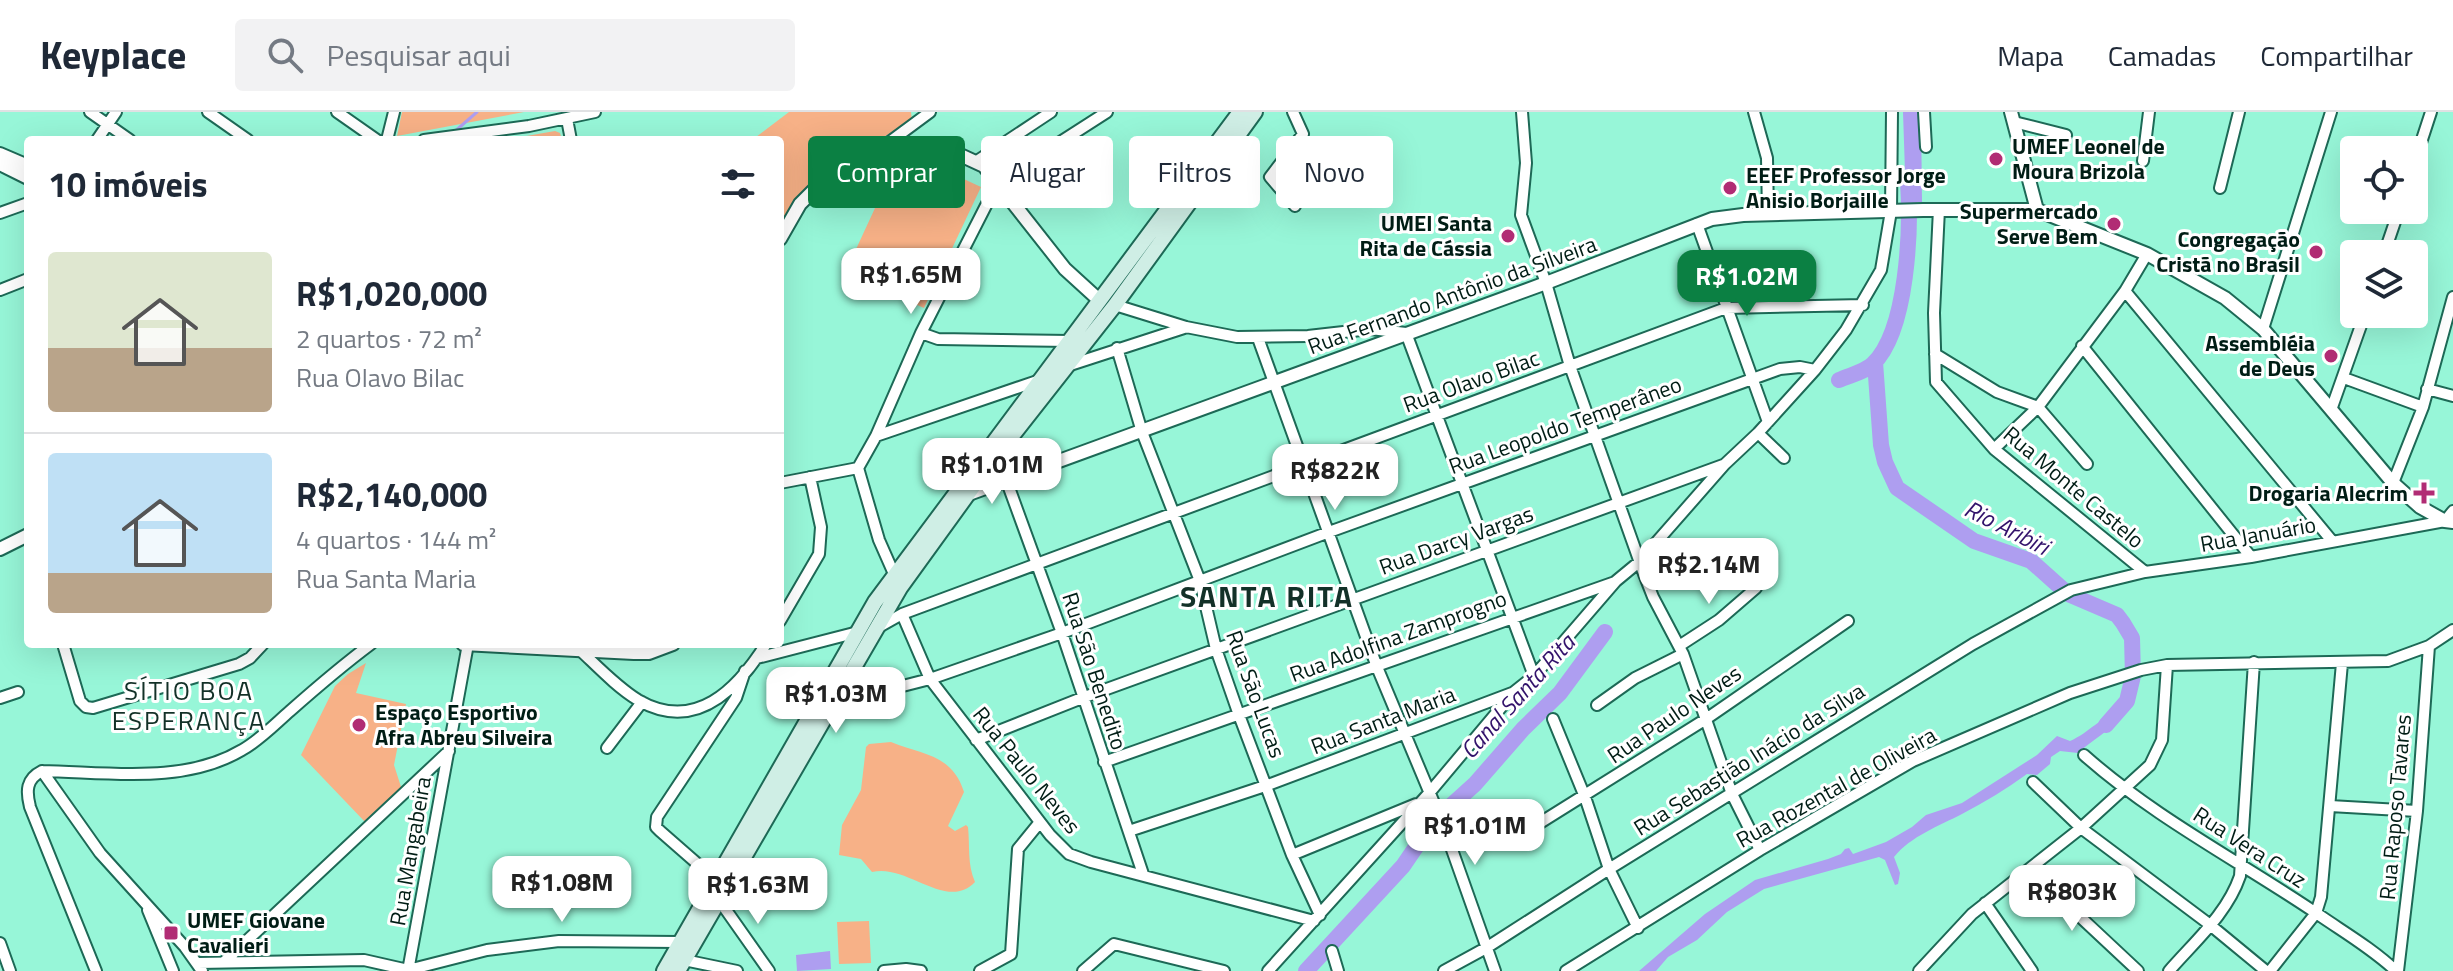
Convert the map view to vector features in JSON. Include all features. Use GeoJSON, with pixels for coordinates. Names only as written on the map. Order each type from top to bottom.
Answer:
{"type":"FeatureCollection","features":[{"type":"Feature","properties":{"kind":"main road"},"geometry":{"type":"LineString","coordinates":[[681,966],[900,588],[966,495],[982,465],[1040,380],[1240,112]]}},
{"type":"Feature","properties":{"kind":"main road"},"geometry":{"type":"LineString","coordinates":[[664,971],[894,574],[1115,305],[1255,112]]}},
{"type":"Feature","properties":{"kind":"street"},"geometry":{"type":"LineString","coordinates":[[90,112],[124,136]]}},
{"type":"Feature","properties":{"kind":"street"},"geometry":{"type":"LineString","coordinates":[[100,136],[116,112]]}},
{"type":"Feature","properties":{"kind":"street"},"geometry":{"type":"LineString","coordinates":[[208,112],[242,136]]}},
{"type":"Feature","properties":{"kind":"street"},"geometry":{"type":"LineString","coordinates":[[337,112],[371,136]]}},
{"type":"Feature","properties":{"kind":"street"},"geometry":{"type":"LineString","coordinates":[[388,136],[394,112]]}},
{"type":"Feature","properties":{"kind":"street"},"geometry":{"type":"LineString","coordinates":[[451,136],[595,112]]}},
{"type":"Feature","properties":{"kind":"street"},"geometry":{"type":"LineString","coordinates":[[897,136],[930,112]]}},
{"type":"Feature","properties":{"kind":"street"},"geometry":{"type":"LineString","coordinates":[[977,161],[1051,112]]}},
{"type":"Feature","properties":{"kind":"street"},"geometry":{"type":"LineString","coordinates":[[1070,136],[1107,112]]}},
{"type":"Feature","properties":{"kind":"street"},"geometry":{"type":"LineString","coordinates":[[1293,112],[1301,136]]}},
{"type":"Feature","properties":{"kind":"street"},"geometry":{"type":"LineString","coordinates":[[1522,112],[1526,163],[1521,215],[1639,562],[1653,597],[1681,650],[1732,794],[1760,850]]}},
{"type":"Feature","properties":{"kind":"street"},"geometry":{"type":"LineString","coordinates":[[1754,112],[1767,158],[1768,215]]}},
{"type":"Feature","properties":{"kind":"street"},"geometry":{"type":"LineString","coordinates":[[1268,971],[1430,792],[1514,692],[1534,676],[1616,581],[1639,562],[1725,464],[1815,370],[1863,305],[1881,270],[1897,211],[1892,112]]}},
{"type":"Feature","properties":{"kind":"street"},"geometry":{"type":"LineString","coordinates":[[1924,112],[1926,147]]}},
{"type":"Feature","properties":{"kind":"street"},"geometry":{"type":"LineString","coordinates":[[2143,161],[2149,112]]}},
{"type":"Feature","properties":{"kind":"street"},"geometry":{"type":"LineString","coordinates":[[2220,188],[2239,112]]}},
{"type":"Feature","properties":{"kind":"street"},"geometry":{"type":"LineString","coordinates":[[2263,329],[2331,112]]}},
{"type":"Feature","properties":{"kind":"street"},"geometry":{"type":"LineString","coordinates":[[2423,136],[2431,112]]}},
{"type":"Feature","properties":{"kind":"street"},"geometry":{"type":"LineString","coordinates":[[2012,117],[2066,135]]}},
{"type":"Feature","properties":{"kind":"street"},"geometry":{"type":"LineString","coordinates":[[2012,117],[2037,210],[2147,254],[2225,298],[2263,329],[2393,483],[2420,507],[2450,518]]}},
{"type":"Feature","properties":{"kind":"street"},"geometry":{"type":"LineString","coordinates":[[567,119],[570,136]]}},
{"type":"Feature","properties":{"kind":"street"},"geometry":{"type":"LineString","coordinates":[[0,154],[24,164]]}},
{"type":"Feature","properties":{"kind":"street"},"geometry":{"type":"LineString","coordinates":[[965,156],[981,165]]}},
{"type":"Feature","properties":{"kind":"street"},"geometry":{"type":"LineString","coordinates":[[0,164],[24,176]]}},
{"type":"Feature","properties":{"kind":"street"},"geometry":{"type":"LineString","coordinates":[[784,232],[808,196]]}},
{"type":"Feature","properties":{"kind":"street"},"geometry":{"type":"LineString","coordinates":[[0,213],[24,204]]}},
{"type":"Feature","properties":{"kind":"street"},"geometry":{"type":"LineString","coordinates":[[894,574],[879,540],[858,468],[876,436],[921,333],[985,208]]}},
{"type":"Feature","properties":{"kind":"street"},"geometry":{"type":"LineString","coordinates":[[1018,208],[1065,269],[1099,300]]}},
{"type":"Feature","properties":{"kind":"street","name":"Rua Fernando Antônio da Silveira"},"geometry":{"type":"LineString","coordinates":[[966,495],[1546,283],[1697,224],[1727,216],[1939,209],[2037,210]]}},
{"type":"Feature","properties":{"kind":"street","name":"Rua Monte Castelo"},"geometry":{"type":"LineString","coordinates":[[1939,209],[1934,313],[1936,382],[1994,449],[2145,572]]}},
{"type":"Feature","properties":{"kind":"street"},"geometry":{"type":"LineString","coordinates":[[1697,224],[1768,422]]}},
{"type":"Feature","properties":{"kind":"street"},"geometry":{"type":"LineString","coordinates":[[1994,449],[2038,407],[2125,291],[2147,254]]}},
{"type":"Feature","properties":{"kind":"street"},"geometry":{"type":"LineString","coordinates":[[0,290],[24,281]]}},
{"type":"Feature","properties":{"kind":"street"},"geometry":{"type":"LineString","coordinates":[[2125,291],[2332,541]]}},
{"type":"Feature","properties":{"kind":"street"},"geometry":{"type":"LineString","coordinates":[[2393,483],[2423,407],[2453,298]]}},
{"type":"Feature","properties":{"kind":"street"},"geometry":{"type":"LineString","coordinates":[[1115,305],[1186,327],[1225,335],[1258,338],[1308,336],[1370,329],[1406,333],[1534,676]]}},
{"type":"Feature","properties":{"kind":"street","name":"Rua Olavo Bilac"},"geometry":{"type":"LineString","coordinates":[[878,627],[902,614],[1726,308],[1863,305]]}},
{"type":"Feature","properties":{"kind":"street"},"geometry":{"type":"LineString","coordinates":[[1067,366],[1186,327]]}},
{"type":"Feature","properties":{"kind":"street"},"geometry":{"type":"LineString","coordinates":[[2331,410],[2360,328]]}},
{"type":"Feature","properties":{"kind":"street"},"geometry":{"type":"LineString","coordinates":[[921,333],[938,339],[1070,341]]}},
{"type":"Feature","properties":{"kind":"street"},"geometry":{"type":"LineString","coordinates":[[1258,338],[1377,667],[1443,825],[1495,971]]}},
{"type":"Feature","properties":{"kind":"street"},"geometry":{"type":"LineString","coordinates":[[2082,346],[2251,557]]}},
{"type":"Feature","properties":{"kind":"street","name":"Rua São Lucas"},"geometry":{"type":"LineString","coordinates":[[1117,348],[1142,432],[1200,581],[1216,649],[1239,715],[1317,918]]}},
{"type":"Feature","properties":{"kind":"street"},"geometry":{"type":"LineString","coordinates":[[1935,354],[1997,392],[2038,407],[2087,464]]}},
{"type":"Feature","properties":{"kind":"street","name":"Rua Leopoldo Temperâneo"},"geometry":{"type":"LineString","coordinates":[[832,704],[930,679],[1062,633],[1752,378],[1789,367],[1815,370]]}},
{"type":"Feature","properties":{"kind":"street"},"geometry":{"type":"LineString","coordinates":[[2344,378],[2423,407]]}},
{"type":"Feature","properties":{"kind":"street"},"geometry":{"type":"LineString","coordinates":[[876,436],[1040,380]]}},
{"type":"Feature","properties":{"kind":"street"},"geometry":{"type":"LineString","coordinates":[[2427,389],[2453,396]]}},
{"type":"Feature","properties":{"kind":"street"},"geometry":{"type":"LineString","coordinates":[[1758,433],[1784,458]]}},
{"type":"Feature","properties":{"kind":"street","name":"Rua Darcy Vargas"},"geometry":{"type":"LineString","coordinates":[[976,740],[1082,698],[1725,464]]}},
{"type":"Feature","properties":{"kind":"street"},"geometry":{"type":"LineString","coordinates":[[982,465],[1007,482]]}},
{"type":"Feature","properties":{"kind":"street"},"geometry":{"type":"LineString","coordinates":[[784,482],[858,468]]}},
{"type":"Feature","properties":{"kind":"street"},"geometry":{"type":"LineString","coordinates":[[784,614],[819,554],[821,527],[810,477]]}},
{"type":"Feature","properties":{"kind":"street","name":"Rua São Benedito"},"geometry":{"type":"LineString","coordinates":[[1007,482],[1062,633],[1143,874]]}},
{"type":"Feature","properties":{"kind":"street","name":"Rua Januário"},"geometry":{"type":"LineString","coordinates":[[2074,588],[2145,572],[2251,557],[2450,518]]}},
{"type":"Feature","properties":{"kind":"street"},"geometry":{"type":"LineString","coordinates":[[0,549],[24,537]]}},
{"type":"Feature","properties":{"kind":"street","name":"Rua Adolfina Zamprogno"},"geometry":{"type":"LineString","coordinates":[[1104,762],[1616,581]]}},
{"type":"Feature","properties":{"kind":"street"},"geometry":{"type":"LineString","coordinates":[[1597,705],[1681,650],[1756,588]]}},
{"type":"Feature","properties":{"kind":"street","name":"Rua Sebastião Inácio da Silva"},"geometry":{"type":"LineString","coordinates":[[1444,971],[1486,948],[1973,644],[2074,588]]}},
{"type":"Feature","properties":{"kind":"street","name":"Rua Paulo Neves"},"geometry":{"type":"LineString","coordinates":[[902,614],[930,679],[1060,847],[1079,859],[1317,918]]}},
{"type":"Feature","properties":{"kind":"street","name":"Rua Paulo Neves"},"geometry":{"type":"LineString","coordinates":[[1519,836],[1706,719],[1848,621]]}},
{"type":"Feature","properties":{"kind":"street","name":"Rua Rozental de Oliveira"},"geometry":{"type":"LineString","coordinates":[[1566,971],[1760,850],[1913,761],[2070,693],[2141,670],[2167,665],[2388,661],[2429,646],[2453,630]]}},
{"type":"Feature","properties":{"kind":"street"},"geometry":{"type":"LineString","coordinates":[[757,658],[858,632]]}},
{"type":"Feature","properties":{"kind":"street","name":"Rua Raposo Tavares"},"geometry":{"type":"LineString","coordinates":[[2397,971],[2417,811],[2429,646]]}},
{"type":"Feature","properties":{"kind":"street"},"geometry":{"type":"LineString","coordinates":[[64,648],[80,701],[93,708],[239,664],[259,648]]}},
{"type":"Feature","properties":{"kind":"street"},"geometry":{"type":"LineString","coordinates":[[96,971],[30,807],[28,785],[31,779],[42,771],[177,772],[222,760],[258,739],[366,648]]}},
{"type":"Feature","properties":{"kind":"street","name":"Rua Mangabeira"},"geometry":{"type":"LineString","coordinates":[[408,971],[449,751],[464,648]]}},
{"type":"Feature","properties":{"kind":"street"},"geometry":{"type":"LineString","coordinates":[[540,648],[649,653],[662,648]]}},
{"type":"Feature","properties":{"kind":"street"},"geometry":{"type":"LineString","coordinates":[[581,651],[617,685],[642,702],[680,712],[702,708],[725,694],[763,648]]}},
{"type":"Feature","properties":{"kind":"street"},"geometry":{"type":"LineString","coordinates":[[2169,971],[2220,913],[2240,876],[2254,662]]}},
{"type":"Feature","properties":{"kind":"street"},"geometry":{"type":"LineString","coordinates":[[2033,782],[2081,828],[2268,971],[2316,913],[2321,897],[2342,663]]}},
{"type":"Feature","properties":{"kind":"street"},"geometry":{"type":"LineString","coordinates":[[1919,971],[1985,903],[2081,828],[2150,765],[2160,749],[2167,665]]}},
{"type":"Feature","properties":{"kind":"street"},"geometry":{"type":"LineString","coordinates":[[716,880],[656,827],[657,817],[736,698],[745,671]]}},
{"type":"Feature","properties":{"kind":"street"},"geometry":{"type":"LineString","coordinates":[[0,698],[18,692]]}},
{"type":"Feature","properties":{"kind":"street","name":"Rua Santa Maria"},"geometry":{"type":"LineString","coordinates":[[1129,831],[1268,785],[1514,692]]}},
{"type":"Feature","properties":{"kind":"street"},"geometry":{"type":"LineString","coordinates":[[607,748],[642,702]]}},
{"type":"Feature","properties":{"kind":"street"},"geometry":{"type":"LineString","coordinates":[[1553,719],[1585,797],[1609,869],[1638,928]]}},
{"type":"Feature","properties":{"kind":"street"},"geometry":{"type":"LineString","coordinates":[[224,962],[449,751]]}},
{"type":"Feature","properties":{"kind":"street","name":"Rua Vera Cruz"},"geometry":{"type":"LineString","coordinates":[[2084,755],[2122,789],[2316,913],[2397,971]]}},
{"type":"Feature","properties":{"kind":"street"},"geometry":{"type":"LineString","coordinates":[[42,771],[100,853],[200,967],[224,962],[260,967],[364,960],[408,971],[487,950],[571,940],[679,942]]}},
{"type":"Feature","properties":{"kind":"street"},"geometry":{"type":"LineString","coordinates":[[1292,855],[1420,803]]}},
{"type":"Feature","properties":{"kind":"street"},"geometry":{"type":"LineString","coordinates":[[2330,806],[2417,811]]}},
{"type":"Feature","properties":{"kind":"street"},"geometry":{"type":"LineString","coordinates":[[980,971],[1011,954],[1018,849],[1040,822]]}},
{"type":"Feature","properties":{"kind":"street"},"geometry":{"type":"LineString","coordinates":[[2029,869],[2138,971]]}},
{"type":"Feature","properties":{"kind":"street"},"geometry":{"type":"LineString","coordinates":[[719,900],[769,971]]}},
{"type":"Feature","properties":{"kind":"street"},"geometry":{"type":"LineString","coordinates":[[144,901],[173,971]]}},
{"type":"Feature","properties":{"kind":"street"},"geometry":{"type":"LineString","coordinates":[[1985,903],[2032,971]]}},
{"type":"Feature","properties":{"kind":"street"},"geometry":{"type":"LineString","coordinates":[[0,943],[10,971]]}},
{"type":"Feature","properties":{"kind":"street"},"geometry":{"type":"LineString","coordinates":[[1083,971],[1114,944],[1224,971]]}},
{"type":"Feature","properties":{"kind":"street"},"geometry":{"type":"LineString","coordinates":[[1332,951],[1338,971]]}},
{"type":"Feature","properties":{"kind":"street"},"geometry":{"type":"LineString","coordinates":[[1176,971],[1184,961]]}},
{"type":"Feature","properties":{"kind":"street"},"geometry":{"type":"LineString","coordinates":[[681,966],[737,971]]}},
{"type":"Feature","properties":{"kind":"street"},"geometry":{"type":"LineString","coordinates":[[884,971],[921,971]]}},
{"type":"Feature","properties":{"kind":"shaded area"},"geometry":{"type":"Polygon","coordinates":[[[402,112],[524,112],[397,136],[402,112]]]}},
{"type":"Feature","properties":{"kind":"shaded area"},"geometry":{"type":"Polygon","coordinates":[[[789,112],[911,112],[912,121],[886,136],[808,136],[808,188],[784,220],[784,136],[757,136],[789,112]]]}},
{"type":"Feature","properties":{"kind":"shaded area"},"geometry":{"type":"Polygon","coordinates":[[[1903,112],[1921,112],[1922,202],[1906,202],[1903,112]]]}},
{"type":"Feature","properties":{"kind":"shaded area"},"geometry":{"type":"Polygon","coordinates":[[[555,131],[561,136],[527,136],[555,131]]]}},
{"type":"Feature","properties":{"kind":"shaded area"},"geometry":{"type":"Polygon","coordinates":[[[965,180],[981,187],[924,308],[845,273],[875,208],[965,208],[965,180]]]}},
{"type":"Feature","properties":{"kind":"shaded area","name":"Espaço Esportivo Afra Abreu Silveira"},"geometry":{"type":"Polygon","coordinates":[[[366,663],[356,693],[406,704],[394,765],[402,790],[366,823],[301,755],[335,686],[366,663]]]}},
{"type":"Feature","properties":{"kind":"shaded area"},"geometry":{"type":"Polygon","coordinates":[[[2121,711],[2122,718],[2078,753],[2060,751],[2037,775],[2027,774],[1909,843],[1894,857],[1900,873],[1898,884],[1895,885],[1885,860],[1879,857],[1764,889],[1727,912],[1697,940],[1668,957],[1656,971],[1639,971],[1705,914],[1755,880],[1828,859],[1845,849],[1849,848],[1853,854],[1886,842],[1926,815],[1962,803],[2037,755],[2057,736],[2070,741],[2121,711]]]}},
{"type":"Feature","properties":{"kind":"shaded area"},"geometry":{"type":"Polygon","coordinates":[[[891,742],[935,758],[959,779],[964,792],[948,826],[955,831],[966,825],[968,827],[970,862],[975,882],[964,890],[939,890],[899,874],[872,872],[861,859],[839,855],[842,825],[861,790],[866,747],[891,742]]]}},
{"type":"Feature","properties":{"kind":"shaded area"},"geometry":{"type":"Polygon","coordinates":[[[869,921],[871,963],[839,964],[837,922],[869,921]]]}},
{"type":"Feature","properties":{"kind":"shaded area"},"geometry":{"type":"Polygon","coordinates":[[[830,951],[831,969],[797,971],[796,955],[830,951]]]}},
{"type":"Feature","properties":{"kind":"waterway"},"geometry":{"type":"LineString","coordinates":[[453,133],[477,112]]}},
{"type":"Feature","properties":{"kind":"waterway","name":"Rio Aribiri"},"geometry":{"type":"LineString","coordinates":[[1839,380],[1873,364],[1894,328],[1905,278],[1908,182]]}},
{"type":"Feature","properties":{"kind":"waterway","name":"Rio Aribiri"},"geometry":{"type":"LineString","coordinates":[[1875,362],[1881,445],[1897,488],[1974,541],[2031,561],[2068,594],[2117,615],[2123,623],[2132,638],[2133,676],[2127,701],[2106,725]]}},
{"type":"Feature","properties":{"kind":"waterway","name":"Canal Santa Rita"},"geometry":{"type":"LineString","coordinates":[[1306,971],[1403,866],[1433,822],[1475,784],[1523,729],[1560,693],[1605,632]]}},
{"type":"Feature","properties":{"kind":"place","name":"UMEF Leonel de Moura Brizola"},"geometry":{"type":"Point","coordinates":[1996,159]}},
{"type":"Feature","properties":{"kind":"place","name":"EEEF Professor Jorge Anisio Borjaille"},"geometry":{"type":"Point","coordinates":[1730,188]}},
{"type":"Feature","properties":{"kind":"place","name":"Supermercado Serve Bem"},"geometry":{"type":"Point","coordinates":[2114,224]}},
{"type":"Feature","properties":{"kind":"place","name":"UMEI Santa Rita de Cássia"},"geometry":{"type":"Point","coordinates":[1508,236]}},
{"type":"Feature","properties":{"kind":"place","name":"Congregação Cristã no Brasil"},"geometry":{"type":"Point","coordinates":[2316,252]}},
{"type":"Feature","properties":{"kind":"place","name":"Assembléia de Deus"},"geometry":{"type":"Point","coordinates":[2331,356]}},
{"type":"Feature","properties":{"kind":"place","name":"Drogaria Alecrim"},"geometry":{"type":"Point","coordinates":[2424,493]}},
{"type":"Feature","properties":{"kind":"place","name":"Espaço Esportivo Afra Abreu Silveira"},"geometry":{"type":"Point","coordinates":[359,725]}},
{"type":"Feature","properties":{"kind":"place","name":"UMEF Giovane Cavalieri"},"geometry":{"type":"Point","coordinates":[171,933]}},
{"type":"Feature","properties":{"kind":"district","name":"SANTA RITA"},"geometry":{"type":"Point","coordinates":[1267,596]}},
{"type":"Feature","properties":{"kind":"district","name":"SÍTIO BOA ESPERANÇA"},"geometry":{"type":"Point","coordinates":[189,705]}}]}
